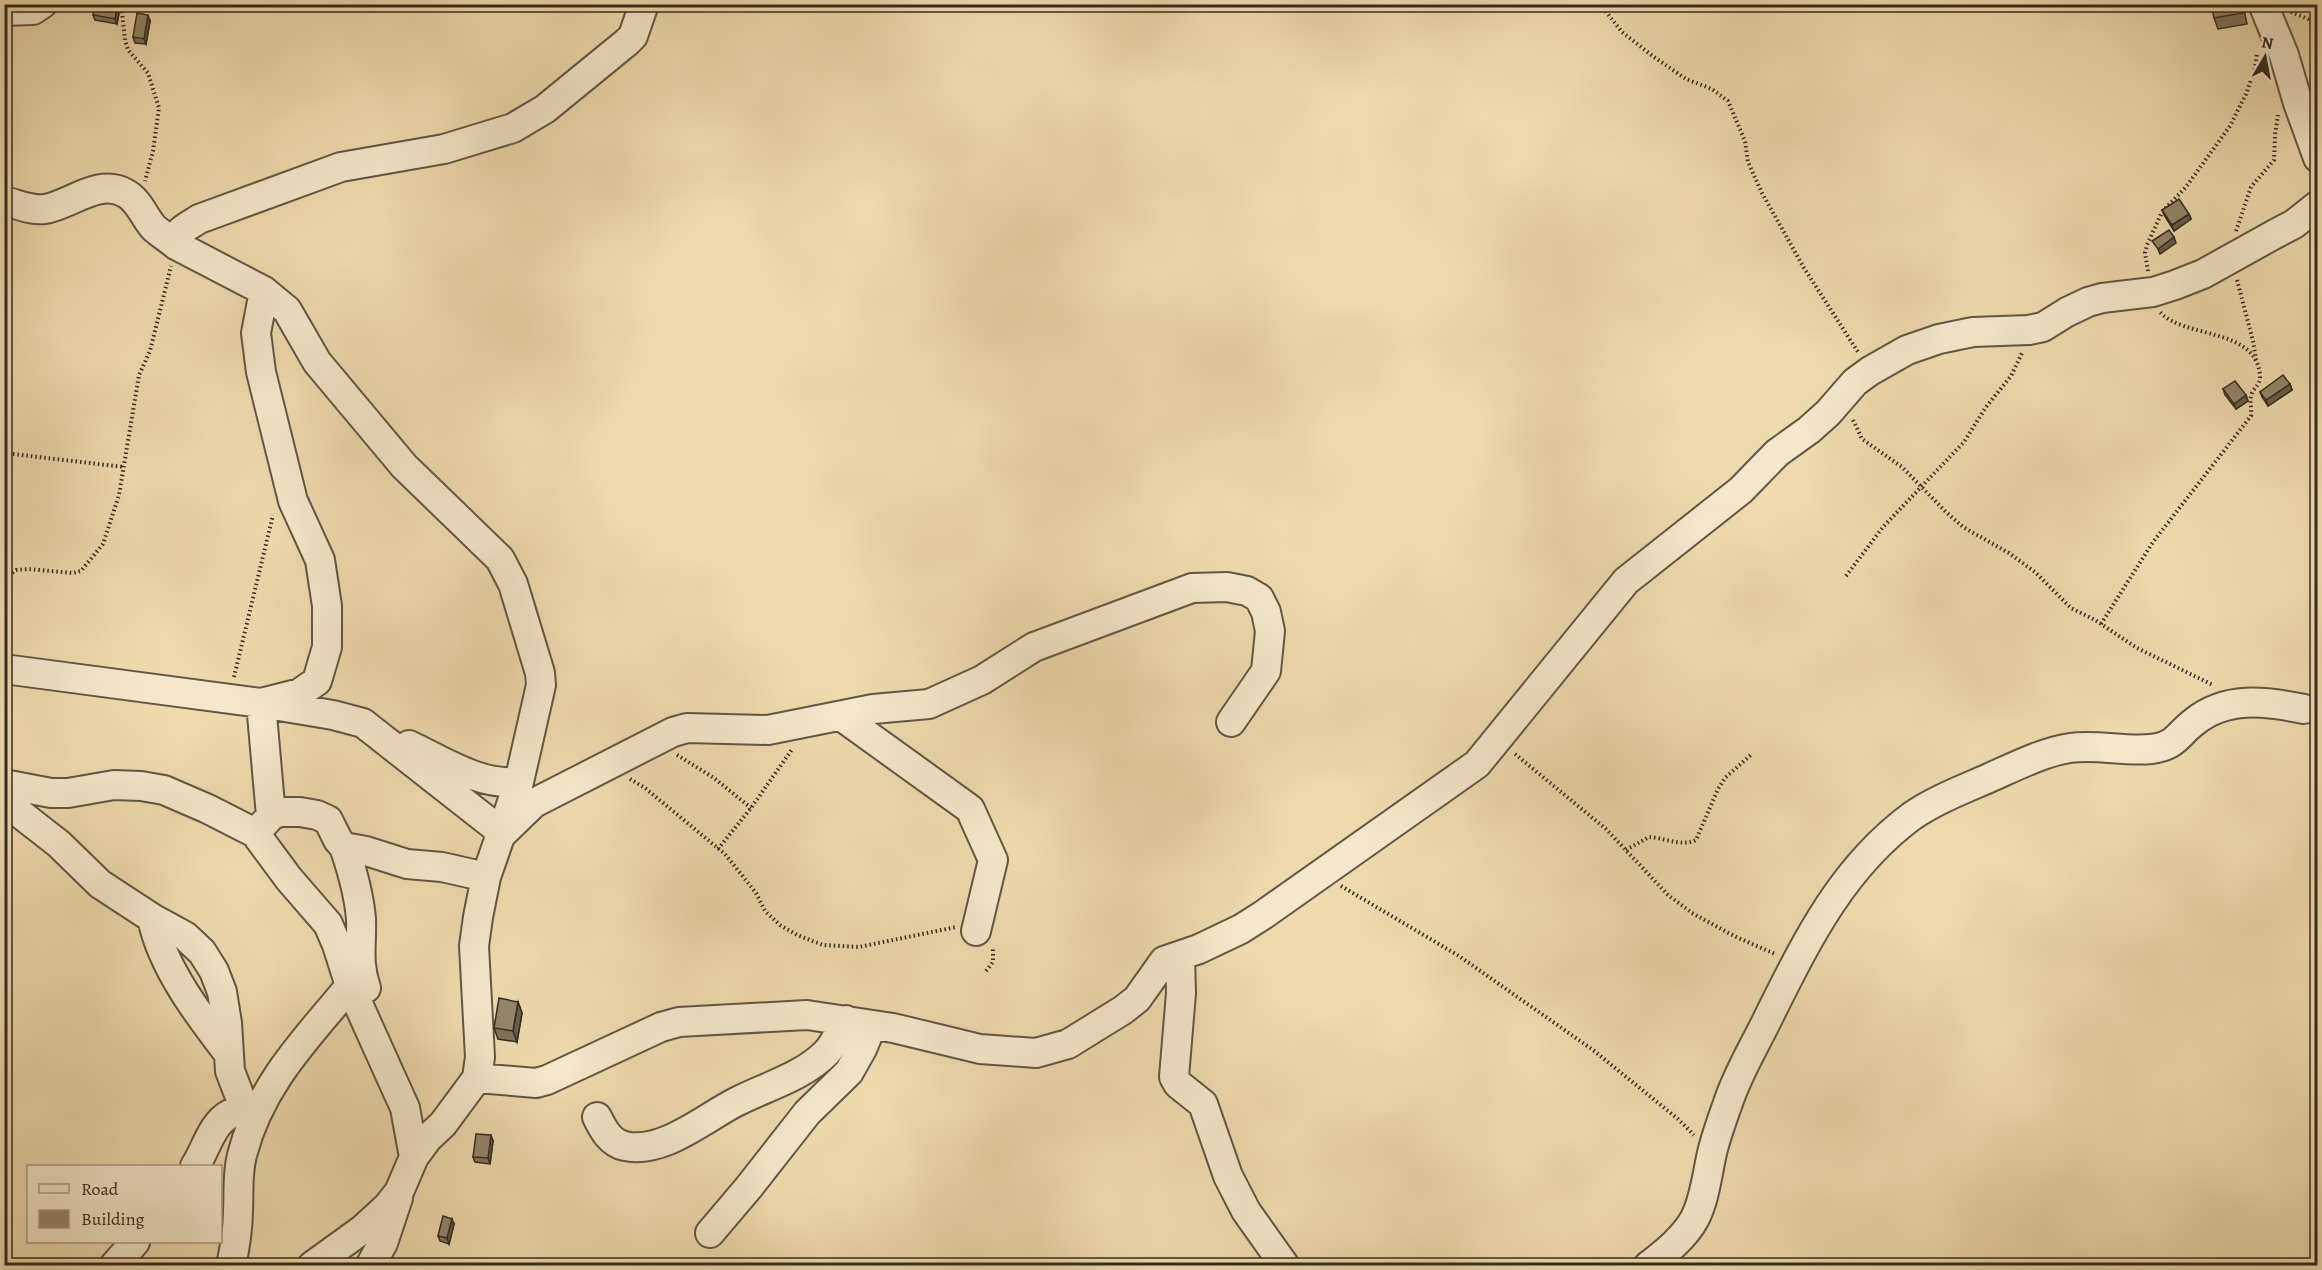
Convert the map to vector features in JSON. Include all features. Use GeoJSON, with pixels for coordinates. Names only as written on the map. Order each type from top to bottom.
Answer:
{"type":"FeatureCollection","features":[{"type":"Feature","properties":{"kind":"street"},"geometry":{"type":"LineString","coordinates":[[4,11],[33,10],[42,4]]}},
{"type":"Feature","properties":{"kind":"street"},"geometry":{"type":"LineString","coordinates":[[176,245],[176,236],[180,231],[199,219],[322,173],[341,167],[444,149],[513,128],[530,119],[627,42],[633,36],[644,4]]}},
{"type":"Feature","properties":{"kind":"street"},"geometry":{"type":"LineString","coordinates":[[2273,7],[2298,103],[2318,158]]}},
{"type":"Feature","properties":{"kind":"street"},"geometry":{"type":"LineString","coordinates":[[4,201],[44,209],[66,203],[94,190],[118,190],[127,194],[154,227],[176,245],[264,291],[287,310],[318,362],[404,466],[500,559],[513,584],[540,673],[541,685],[519,782],[486,878],[474,946],[480,1057],[477,1078],[443,1124],[414,1157],[399,1192],[383,1243],[370,1266]]}},
{"type":"Feature","properties":{"kind":"street"},"geometry":{"type":"LineString","coordinates":[[477,1078],[536,1083],[547,1080],[651,1031],[679,1022],[807,1015],[859,1022],[980,1049],[1036,1053],[1068,1044],[1137,999],[1164,961],[1241,929],[1477,764],[1626,581],[1741,490],[1777,453],[1822,419],[1847,390],[1870,371],[1907,350],[1939,339],[1973,332],[2029,330],[2043,327],[2088,302],[2152,292],[2203,274],[2294,224],[2318,205]]}},
{"type":"Feature","properties":{"kind":"street"},"geometry":{"type":"LineString","coordinates":[[261,703],[300,693],[317,681],[327,647],[327,616],[320,560],[293,501],[261,372],[256,333],[264,291]]}},
{"type":"Feature","properties":{"kind":"street"},"geometry":{"type":"LineString","coordinates":[[503,833],[534,803],[673,732],[687,728],[768,730],[873,709],[929,704],[982,680],[1034,647],[1192,588],[1227,588],[1247,591],[1259,598],[1266,612],[1270,631],[1266,671],[1231,722]]}},
{"type":"Feature","properties":{"kind":"street"},"geometry":{"type":"LineString","coordinates":[[11,673],[119,682],[333,715],[363,723],[481,779],[503,784],[519,782]]}},
{"type":"Feature","properties":{"kind":"street"},"geometry":{"type":"LineString","coordinates":[[261,703],[263,825],[289,879],[328,924],[350,986],[405,1108],[414,1157]]}},
{"type":"Feature","properties":{"kind":"street"},"geometry":{"type":"LineString","coordinates":[[1648,1266],[1667,1251],[1694,1219],[1704,1195],[1712,1152],[1730,1096],[1795,963],[1812,931],[1848,879],[1879,844],[1914,815],[1957,792],[2020,764],[2068,748],[2094,746],[2150,749],[2169,745],[2180,738],[2191,724],[2206,713],[2231,703],[2281,704],[2304,709]]}},
{"type":"Feature","properties":{"kind":"street"},"geometry":{"type":"LineString","coordinates":[[841,716],[970,809],[993,860],[976,931]]}},
{"type":"Feature","properties":{"kind":"street"},"geometry":{"type":"LineString","coordinates":[[363,723],[503,833]]}},
{"type":"Feature","properties":{"kind":"street"},"geometry":{"type":"LineString","coordinates":[[4,784],[19,806],[100,884],[152,918],[155,934],[185,993],[202,1020],[228,1053],[230,1071],[252,1109]]}},
{"type":"Feature","properties":{"kind":"street"},"geometry":{"type":"LineString","coordinates":[[19,806],[68,793],[114,785],[141,786],[165,790],[208,808],[263,825]]}},
{"type":"Feature","properties":{"kind":"street"},"geometry":{"type":"LineString","coordinates":[[263,825],[279,812],[289,811],[324,817],[331,823],[338,840],[344,847],[354,874],[360,917],[360,966],[379,1027],[378,1045]]}},
{"type":"Feature","properties":{"kind":"street"},"geometry":{"type":"LineString","coordinates":[[344,847],[366,851],[407,864],[442,867],[486,878]]}},
{"type":"Feature","properties":{"kind":"street"},"geometry":{"type":"LineString","coordinates":[[1180,956],[1181,993],[1174,1077],[1178,1084],[1203,1104],[1208,1114],[1217,1149],[1237,1194],[1246,1211],[1285,1266]]}},
{"type":"Feature","properties":{"kind":"street"},"geometry":{"type":"LineString","coordinates":[[231,1266],[236,1243],[238,1179],[252,1109],[280,1070],[350,986]]}},
{"type":"Feature","properties":{"kind":"street"},"geometry":{"type":"LineString","coordinates":[[597,1117],[605,1133],[622,1146],[634,1148],[662,1142],[691,1129],[737,1101],[757,1094],[811,1065],[859,1022]]}},
{"type":"Feature","properties":{"kind":"street"},"geometry":{"type":"LineString","coordinates":[[710,1233],[807,1113],[849,1072],[862,1049],[859,1022]]}},
{"type":"Feature","properties":{"kind":"street"},"geometry":{"type":"LineString","coordinates":[[196,1165],[223,1119],[231,1113],[252,1109]]}},
{"type":"Feature","properties":{"kind":"street"},"geometry":{"type":"LineString","coordinates":[[312,1266],[363,1229],[399,1192]]}},
{"type":"Feature","properties":{"kind":"street"},"geometry":{"type":"LineString","coordinates":[[114,1266],[134,1243]]}},
{"type":"Feature","properties":{"kind":"path"},"geometry":{"type":"LineString","coordinates":[[117,4],[122,12],[128,50],[148,73],[159,108],[153,151],[139,206]]}},
{"type":"Feature","properties":{"kind":"path"},"geometry":{"type":"LineString","coordinates":[[1600,4],[1622,32],[1654,57],[1686,79],[1712,89],[1728,101],[1745,141],[1748,162],[1762,193],[1804,268],[1870,371]]}},
{"type":"Feature","properties":{"kind":"path"},"geometry":{"type":"LineString","coordinates":[[2273,7],[2318,23]]}},
{"type":"Feature","properties":{"kind":"path"},"geometry":{"type":"LineString","coordinates":[[2256,360],[2244,348],[2217,334],[2174,322],[2163,316],[2152,292],[2146,260],[2147,245],[2162,212],[2186,187],[2230,126],[2246,94],[2255,68],[2258,50]]}},
{"type":"Feature","properties":{"kind":"path"},"geometry":{"type":"LineString","coordinates":[[2101,624],[2153,542],[2251,416],[2251,396],[2260,378],[2238,285],[2239,254],[2236,228],[2251,187],[2274,160],[2274,135],[2281,107]]}},
{"type":"Feature","properties":{"kind":"path"},"geometry":{"type":"LineString","coordinates":[[4,583],[8,576],[16,570],[28,568],[73,573],[81,571],[104,544],[119,495],[139,375],[150,351],[176,245]]}},
{"type":"Feature","properties":{"kind":"path"},"geometry":{"type":"LineString","coordinates":[[1846,576],[1883,527],[1964,442],[1986,406],[2011,376],[2023,351],[2043,327]]}},
{"type":"Feature","properties":{"kind":"path"},"geometry":{"type":"LineString","coordinates":[[1847,390],[1852,416],[1862,439],[1902,467],[1963,527],[2009,553],[2049,584],[2055,594],[2071,609],[2101,624],[2157,659],[2204,680],[2231,703]]}},
{"type":"Feature","properties":{"kind":"path"},"geometry":{"type":"LineString","coordinates":[[4,453],[123,467]]}},
{"type":"Feature","properties":{"kind":"path"},"geometry":{"type":"LineString","coordinates":[[229,698],[274,514]]}},
{"type":"Feature","properties":{"kind":"path"},"geometry":{"type":"LineString","coordinates":[[718,849],[752,808],[813,721]]}},
{"type":"Feature","properties":{"kind":"path"},"geometry":{"type":"LineString","coordinates":[[1497,740],[1597,821],[1668,895],[1692,913],[1734,936],[1795,963]]}},
{"type":"Feature","properties":{"kind":"path"},"geometry":{"type":"LineString","coordinates":[[655,741],[714,778],[752,808]]}},
{"type":"Feature","properties":{"kind":"path"},"geometry":{"type":"LineString","coordinates":[[1626,850],[1649,837],[1682,843],[1696,840],[1725,778],[1752,753]]}},
{"type":"Feature","properties":{"kind":"path"},"geometry":{"type":"LineString","coordinates":[[609,765],[645,788],[718,849],[741,872],[765,910],[780,925],[797,935],[823,945],[859,947],[895,941],[948,927],[967,927],[986,935],[992,943],[993,962],[986,971]]}},
{"type":"Feature","properties":{"kind":"path"},"geometry":{"type":"LineString","coordinates":[[1320,874],[1459,956],[1593,1050],[1678,1119],[1712,1152]]}},
{"type":"Feature","properties":{"kind":"building"},"geometry":{"type":"Polygon","coordinates":[[[95,4],[117,7],[115,19],[93,15],[95,4]]]}},
{"type":"Feature","properties":{"kind":"building"},"geometry":{"type":"Polygon","coordinates":[[[2211,4],[2242,4],[2243,13],[2214,18],[2211,4]]]}},
{"type":"Feature","properties":{"kind":"building"},"geometry":{"type":"Polygon","coordinates":[[[137,13],[148,15],[144,39],[133,37],[137,13]]]}},
{"type":"Feature","properties":{"kind":"building"},"geometry":{"type":"Polygon","coordinates":[[[2179,199],[2189,214],[2172,225],[2162,210],[2179,199]]]}},
{"type":"Feature","properties":{"kind":"building"},"geometry":{"type":"Polygon","coordinates":[[[2169,230],[2174,237],[2158,249],[2152,241],[2169,230]]]}},
{"type":"Feature","properties":{"kind":"building"},"geometry":{"type":"Polygon","coordinates":[[[2283,375],[2290,384],[2266,400],[2260,392],[2283,375]]]}},
{"type":"Feature","properties":{"kind":"building"},"geometry":{"type":"Polygon","coordinates":[[[2235,381],[2246,395],[2234,404],[2223,389],[2235,381]]]}},
{"type":"Feature","properties":{"kind":"building"},"geometry":{"type":"Polygon","coordinates":[[[499,998],[518,1002],[513,1031],[494,1028],[499,998]]]}},
{"type":"Feature","properties":{"kind":"building"},"geometry":{"type":"Polygon","coordinates":[[[476,1134],[491,1135],[488,1158],[473,1157],[476,1134]]]}},
{"type":"Feature","properties":{"kind":"building"},"geometry":{"type":"Polygon","coordinates":[[[443,1216],[452,1219],[447,1238],[438,1236],[443,1216]]]}}]}
